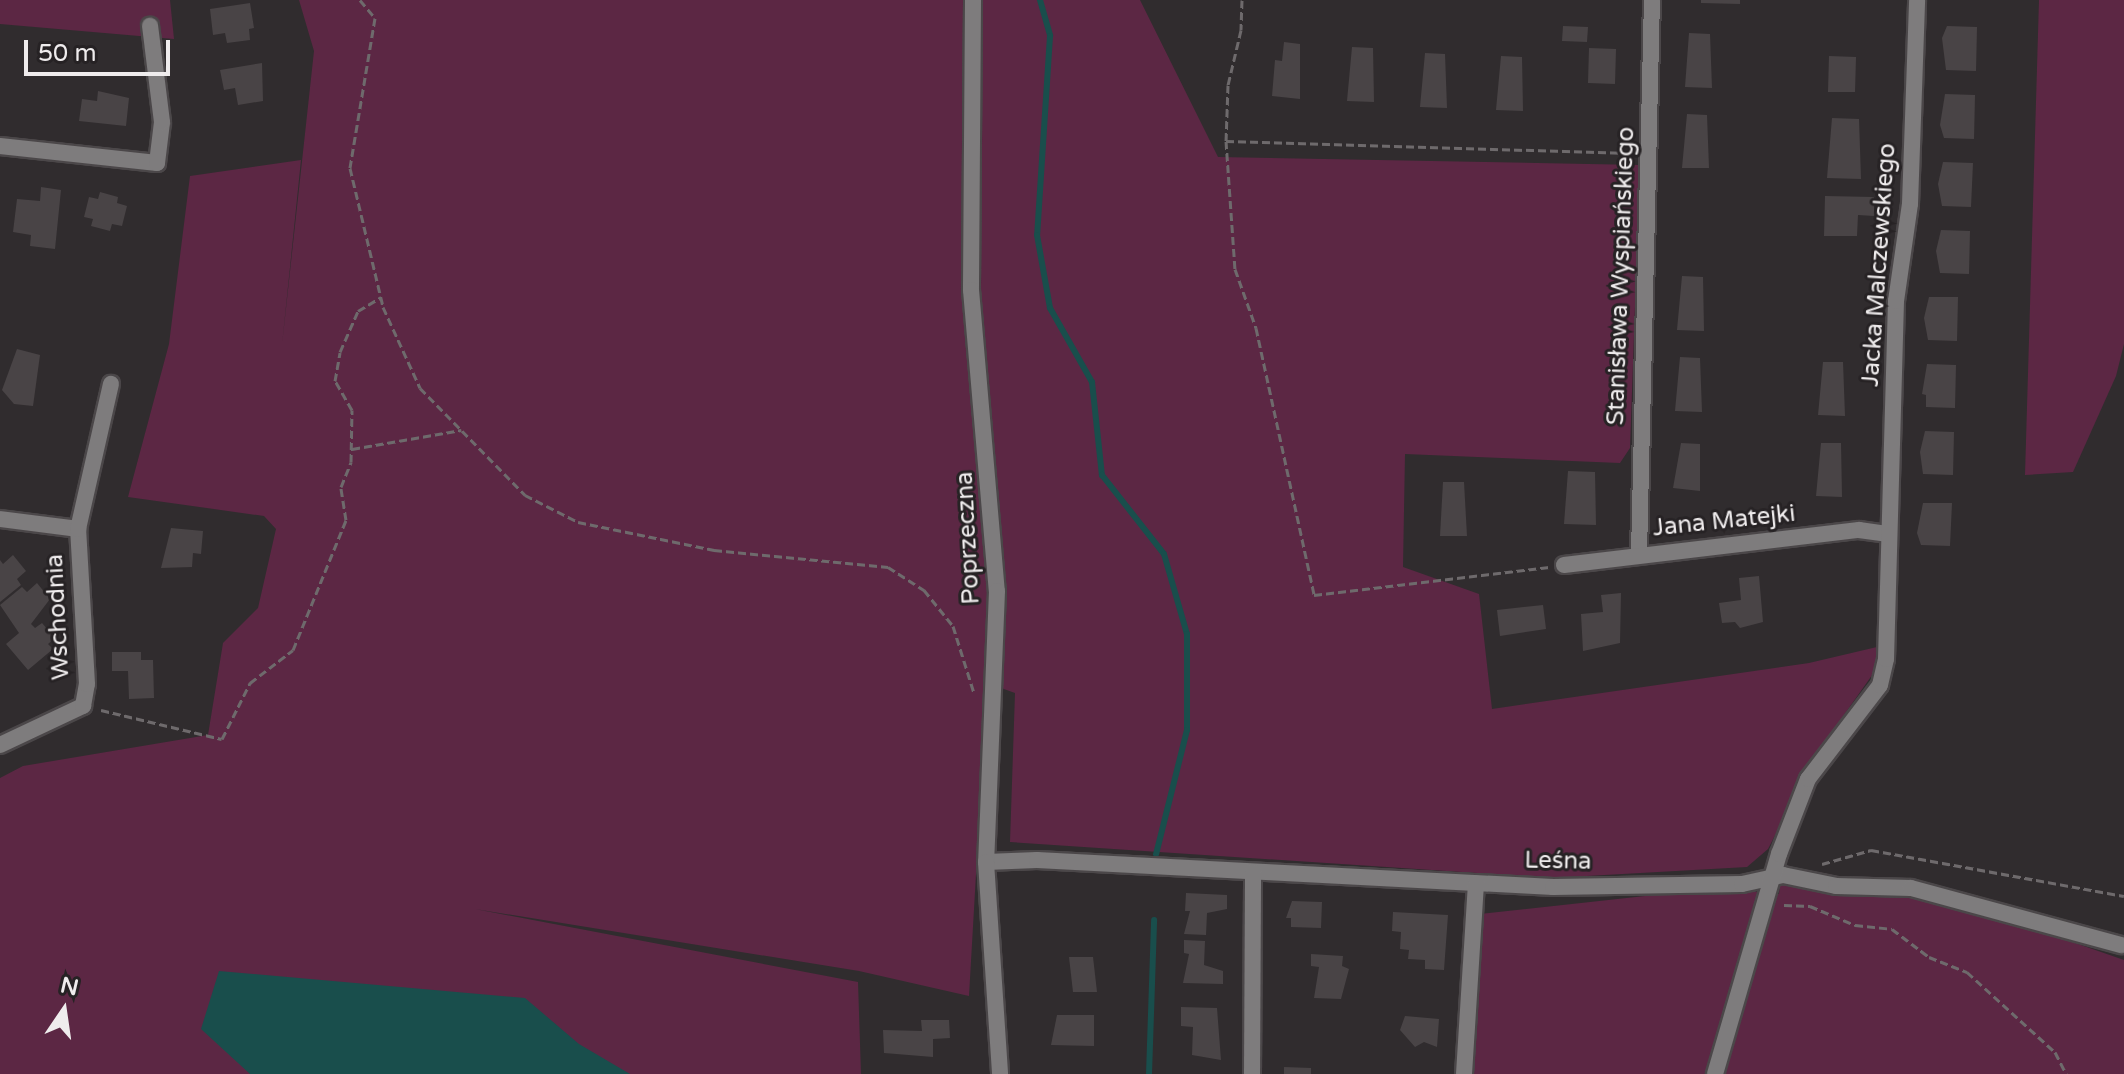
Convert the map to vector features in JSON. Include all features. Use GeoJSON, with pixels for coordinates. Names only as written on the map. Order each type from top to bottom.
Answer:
{"type":"FeatureCollection","features":[{"type":"Feature","properties":{"kind":"street","name":"Poprzeczna"},"geometry":{"type":"LineString","coordinates":[[973,0],[971,290],[997,591],[986,862],[1000,1074]]}},
{"type":"Feature","properties":{"kind":"street","name":"Stanisława Wyspiańskiego"},"geometry":{"type":"LineString","coordinates":[[1639,554],[1652,0]]}},
{"type":"Feature","properties":{"kind":"street","name":"Jacka Malczewskiego"},"geometry":{"type":"LineString","coordinates":[[1715,1074],[1774,876],[1808,779],[1880,685],[1886,659],[1896,301],[1910,204],[1917,0]]}},
{"type":"Feature","properties":{"kind":"street"},"geometry":{"type":"LineString","coordinates":[[0,146],[157,163],[162,122],[150,26]]}},
{"type":"Feature","properties":{"kind":"street","name":"Wschodnia"},"geometry":{"type":"LineString","coordinates":[[0,745],[83,706],[87,684],[78,529],[111,384]]}},
{"type":"Feature","properties":{"kind":"street"},"geometry":{"type":"LineString","coordinates":[[0,519],[78,529]]}},
{"type":"Feature","properties":{"kind":"street","name":"Jana Matejki"},"geometry":{"type":"LineString","coordinates":[[1564,565],[1859,530],[1889,534]]}},
{"type":"Feature","properties":{"kind":"street","name":"Leśna"},"geometry":{"type":"LineString","coordinates":[[986,862],[1476,883],[1742,884],[1774,876],[1911,888],[2121,945]]}},
{"type":"Feature","properties":{"kind":"street"},"geometry":{"type":"LineString","coordinates":[[1252,1074],[1253,872]]}},
{"type":"Feature","properties":{"kind":"street"},"geometry":{"type":"LineString","coordinates":[[1464,1074],[1476,883]]}},
{"type":"Feature","properties":{"kind":"path"},"geometry":{"type":"LineString","coordinates":[[360,0],[375,18],[350,168],[381,297],[420,388],[525,495],[578,522],[714,550],[888,567],[924,590],[953,626],[975,696]]}},
{"type":"Feature","properties":{"kind":"path"},"geometry":{"type":"LineString","coordinates":[[1242,0],[1241,30],[1228,85],[1226,141],[1235,269],[1256,328],[1314,595],[1564,565]]}},
{"type":"Feature","properties":{"kind":"path"},"geometry":{"type":"LineString","coordinates":[[1226,141],[1649,153]]}},
{"type":"Feature","properties":{"kind":"path"},"geometry":{"type":"LineString","coordinates":[[83,706],[222,739],[250,683],[293,650],[346,520],[341,487],[352,449],[352,410],[335,381],[340,352],[358,311],[381,297]]}},
{"type":"Feature","properties":{"kind":"path"},"geometry":{"type":"LineString","coordinates":[[352,449],[461,430]]}},
{"type":"Feature","properties":{"kind":"path"},"geometry":{"type":"LineString","coordinates":[[1812,867],[1871,850],[2124,896]]}},
{"type":"Feature","properties":{"kind":"path"},"geometry":{"type":"LineString","coordinates":[[1768,904],[1810,906],[1855,925],[1892,929],[1929,957],[1967,972],[1990,988],[2055,1052],[2066,1074]]}},
{"type":"Feature","properties":{"kind":"shaded area"},"geometry":{"type":"Polygon","coordinates":[[[0,0],[170,0],[174,39],[0,24],[0,0]]]}},
{"type":"Feature","properties":{"kind":"shaded area"},"geometry":{"type":"Polygon","coordinates":[[[299,0],[1140,0],[1218,157],[1640,165],[1630,448],[1620,463],[1405,454],[1403,567],[1479,594],[1492,709],[1809,663],[1877,647],[1875,671],[1817,753],[1768,849],[1747,867],[1551,878],[1010,842],[1015,693],[987,683],[969,996],[859,971],[475,909],[858,982],[861,1074],[0,1074],[0,778],[23,766],[208,735],[223,643],[258,608],[276,529],[264,516],[128,497],[169,344],[190,176],[301,160],[282,345],[314,51],[299,0]]]}},
{"type":"Feature","properties":{"kind":"shaded area"},"geometry":{"type":"Polygon","coordinates":[[[2039,0],[2124,0],[2124,344],[2116,376],[2073,472],[2025,475],[2039,0]]]}},
{"type":"Feature","properties":{"kind":"shaded area"},"geometry":{"type":"Polygon","coordinates":[[[1818,872],[1955,901],[2124,960],[2124,1074],[1471,1074],[1480,914],[1718,888],[1779,894],[1781,875],[1818,872]]]}},
{"type":"Feature","properties":{"kind":"water"},"geometry":{"type":"Polygon","coordinates":[[[219,971],[525,998],[579,1044],[630,1074],[250,1074],[201,1029],[219,971]]]}},
{"type":"Feature","properties":{"kind":"building"},"geometry":{"type":"Polygon","coordinates":[[[1701,0],[1740,0],[1740,4],[1701,3],[1701,0]]]}},
{"type":"Feature","properties":{"kind":"building"},"geometry":{"type":"Polygon","coordinates":[[[250,3],[254,28],[249,29],[250,40],[227,43],[225,33],[213,35],[210,9],[250,3]]]}},
{"type":"Feature","properties":{"kind":"building"},"geometry":{"type":"Polygon","coordinates":[[[1563,26],[1588,27],[1587,42],[1562,41],[1563,26]]]}},
{"type":"Feature","properties":{"kind":"building"},"geometry":{"type":"Polygon","coordinates":[[[1947,26],[1977,27],[1976,71],[1946,70],[1942,38],[1947,26]]]}},
{"type":"Feature","properties":{"kind":"building"},"geometry":{"type":"Polygon","coordinates":[[[1689,33],[1710,34],[1712,88],[1685,87],[1689,33]]]}},
{"type":"Feature","properties":{"kind":"building"},"geometry":{"type":"Polygon","coordinates":[[[1284,42],[1300,44],[1300,99],[1272,96],[1275,60],[1282,61],[1284,42]]]}},
{"type":"Feature","properties":{"kind":"building"},"geometry":{"type":"Polygon","coordinates":[[[1352,47],[1373,48],[1374,102],[1347,101],[1352,47]]]}},
{"type":"Feature","properties":{"kind":"building"},"geometry":{"type":"Polygon","coordinates":[[[1589,48],[1616,49],[1615,84],[1588,83],[1589,48]]]}},
{"type":"Feature","properties":{"kind":"building"},"geometry":{"type":"Polygon","coordinates":[[[1425,53],[1445,54],[1447,108],[1420,107],[1425,53]]]}},
{"type":"Feature","properties":{"kind":"building"},"geometry":{"type":"Polygon","coordinates":[[[1501,56],[1522,57],[1523,111],[1496,110],[1501,56]]]}},
{"type":"Feature","properties":{"kind":"building"},"geometry":{"type":"Polygon","coordinates":[[[1829,56],[1856,57],[1855,92],[1828,92],[1829,56]]]}},
{"type":"Feature","properties":{"kind":"building"},"geometry":{"type":"Polygon","coordinates":[[[262,63],[263,101],[238,105],[235,88],[224,90],[220,70],[262,63]]]}},
{"type":"Feature","properties":{"kind":"building"},"geometry":{"type":"Polygon","coordinates":[[[98,91],[129,98],[126,126],[79,121],[82,99],[97,101],[98,91]]]}},
{"type":"Feature","properties":{"kind":"building"},"geometry":{"type":"Polygon","coordinates":[[[1945,94],[1975,95],[1974,139],[1944,138],[1940,125],[1945,94]]]}},
{"type":"Feature","properties":{"kind":"building"},"geometry":{"type":"Polygon","coordinates":[[[1687,114],[1707,115],[1709,168],[1682,168],[1687,114]]]}},
{"type":"Feature","properties":{"kind":"building"},"geometry":{"type":"Polygon","coordinates":[[[1832,118],[1859,119],[1861,179],[1827,178],[1832,118]]]}},
{"type":"Feature","properties":{"kind":"building"},"geometry":{"type":"Polygon","coordinates":[[[1943,162],[1973,163],[1971,207],[1942,206],[1938,184],[1943,162]]]}},
{"type":"Feature","properties":{"kind":"building"},"geometry":{"type":"Polygon","coordinates":[[[41,187],[61,190],[55,249],[30,246],[31,235],[13,232],[17,199],[40,201],[41,187]]]}},
{"type":"Feature","properties":{"kind":"building"},"geometry":{"type":"Polygon","coordinates":[[[100,192],[118,197],[117,203],[127,206],[122,226],[112,224],[110,231],[91,226],[93,219],[84,217],[89,197],[98,199],[100,192]]]}},
{"type":"Feature","properties":{"kind":"building"},"geometry":{"type":"Polygon","coordinates":[[[1825,196],[1874,197],[1874,216],[1858,215],[1857,236],[1824,236],[1825,196]]]}},
{"type":"Feature","properties":{"kind":"building"},"geometry":{"type":"Polygon","coordinates":[[[1941,230],[1970,231],[1969,274],[1940,273],[1936,251],[1941,230]]]}},
{"type":"Feature","properties":{"kind":"building"},"geometry":{"type":"Polygon","coordinates":[[[1682,276],[1703,277],[1704,331],[1677,330],[1682,276]]]}},
{"type":"Feature","properties":{"kind":"building"},"geometry":{"type":"Polygon","coordinates":[[[1929,297],[1958,297],[1957,341],[1928,340],[1924,318],[1929,297]]]}},
{"type":"Feature","properties":{"kind":"building"},"geometry":{"type":"Polygon","coordinates":[[[17,349],[40,355],[33,406],[14,404],[2,390],[17,349]]]}},
{"type":"Feature","properties":{"kind":"building"},"geometry":{"type":"Polygon","coordinates":[[[1680,357],[1700,358],[1702,412],[1675,411],[1680,357]]]}},
{"type":"Feature","properties":{"kind":"building"},"geometry":{"type":"Polygon","coordinates":[[[1823,362],[1843,362],[1845,416],[1818,415],[1823,362]]]}},
{"type":"Feature","properties":{"kind":"building"},"geometry":{"type":"Polygon","coordinates":[[[1927,364],[1956,365],[1955,408],[1926,407],[1926,395],[1922,394],[1927,364]]]}},
{"type":"Feature","properties":{"kind":"building"},"geometry":{"type":"Polygon","coordinates":[[[1925,431],[1954,432],[1953,475],[1923,474],[1920,452],[1925,431]]]}},
{"type":"Feature","properties":{"kind":"building"},"geometry":{"type":"Polygon","coordinates":[[[1681,443],[1700,444],[1700,491],[1673,488],[1681,443]]]}},
{"type":"Feature","properties":{"kind":"building"},"geometry":{"type":"Polygon","coordinates":[[[1821,443],[1841,443],[1842,497],[1816,496],[1821,443]]]}},
{"type":"Feature","properties":{"kind":"building"},"geometry":{"type":"Polygon","coordinates":[[[1568,471],[1595,472],[1596,525],[1564,524],[1568,471]]]}},
{"type":"Feature","properties":{"kind":"building"},"geometry":{"type":"Polygon","coordinates":[[[1443,482],[1464,482],[1467,536],[1440,536],[1443,482]]]}},
{"type":"Feature","properties":{"kind":"building"},"geometry":{"type":"Polygon","coordinates":[[[1923,503],[1952,503],[1950,546],[1921,545],[1917,533],[1923,503]]]}},
{"type":"Feature","properties":{"kind":"building"},"geometry":{"type":"Polygon","coordinates":[[[171,528],[203,531],[201,554],[193,553],[192,567],[161,568],[171,528]]]}},
{"type":"Feature","properties":{"kind":"building"},"geometry":{"type":"Polygon","coordinates":[[[13,555],[26,571],[17,579],[21,585],[0,602],[0,560],[3,564],[13,555]]]}},
{"type":"Feature","properties":{"kind":"building"},"geometry":{"type":"Polygon","coordinates":[[[1759,576],[1763,622],[1740,628],[1735,622],[1722,623],[1719,603],[1741,600],[1739,578],[1759,576]]]}},
{"type":"Feature","properties":{"kind":"building"},"geometry":{"type":"Polygon","coordinates":[[[37,583],[50,599],[31,624],[35,628],[42,623],[55,638],[48,644],[53,649],[28,670],[6,644],[19,633],[0,605],[22,587],[27,592],[37,583]]]}},
{"type":"Feature","properties":{"kind":"building"},"geometry":{"type":"Polygon","coordinates":[[[1621,593],[1620,643],[1583,651],[1581,614],[1603,612],[1601,595],[1621,593]]]}},
{"type":"Feature","properties":{"kind":"building"},"geometry":{"type":"Polygon","coordinates":[[[1543,605],[1546,629],[1500,636],[1497,610],[1543,605]]]}},
{"type":"Feature","properties":{"kind":"building"},"geometry":{"type":"Polygon","coordinates":[[[112,652],[141,652],[141,660],[153,660],[154,698],[129,699],[128,671],[112,671],[112,652]]]}},
{"type":"Feature","properties":{"kind":"building"},"geometry":{"type":"Polygon","coordinates":[[[1186,893],[1227,895],[1227,909],[1207,913],[1206,935],[1184,934],[1190,911],[1185,911],[1186,893]]]}},
{"type":"Feature","properties":{"kind":"building"},"geometry":{"type":"Polygon","coordinates":[[[1292,901],[1322,902],[1321,928],[1291,927],[1291,918],[1286,918],[1292,901]]]}},
{"type":"Feature","properties":{"kind":"building"},"geometry":{"type":"Polygon","coordinates":[[[1393,912],[1448,915],[1444,970],[1425,969],[1425,960],[1408,959],[1409,950],[1400,949],[1401,932],[1392,931],[1393,912]]]}},
{"type":"Feature","properties":{"kind":"building"},"geometry":{"type":"Polygon","coordinates":[[[1184,940],[1205,941],[1204,965],[1223,971],[1223,984],[1183,983],[1189,954],[1184,953],[1184,940]]]}},
{"type":"Feature","properties":{"kind":"building"},"geometry":{"type":"Polygon","coordinates":[[[1311,954],[1343,956],[1342,966],[1349,969],[1341,999],[1314,998],[1319,967],[1311,966],[1311,954]]]}},
{"type":"Feature","properties":{"kind":"building"},"geometry":{"type":"Polygon","coordinates":[[[1069,957],[1093,957],[1097,992],[1073,992],[1069,957]]]}},
{"type":"Feature","properties":{"kind":"building"},"geometry":{"type":"Polygon","coordinates":[[[1181,1007],[1217,1008],[1221,1060],[1192,1055],[1193,1027],[1181,1026],[1181,1007]]]}},
{"type":"Feature","properties":{"kind":"building"},"geometry":{"type":"Polygon","coordinates":[[[1057,1015],[1094,1015],[1094,1046],[1051,1045],[1057,1015]]]}},
{"type":"Feature","properties":{"kind":"building"},"geometry":{"type":"Polygon","coordinates":[[[1405,1016],[1439,1019],[1437,1047],[1424,1042],[1415,1047],[1400,1030],[1405,1016]]]}},
{"type":"Feature","properties":{"kind":"building"},"geometry":{"type":"Polygon","coordinates":[[[921,1020],[949,1020],[950,1038],[933,1039],[933,1057],[884,1053],[883,1030],[922,1031],[921,1020]]]}},
{"type":"Feature","properties":{"kind":"building"},"geometry":{"type":"Polygon","coordinates":[[[1284,1067],[1311,1068],[1311,1074],[1284,1074],[1284,1067]]]}},
{"type":"Feature","properties":{"kind":"waterway"},"geometry":{"type":"LineString","coordinates":[[1040,0],[1050,36],[1037,235],[1050,308],[1092,382],[1102,475],[1164,554],[1187,634],[1187,730],[1156,854]]}},
{"type":"Feature","properties":{"kind":"waterway"},"geometry":{"type":"LineString","coordinates":[[1149,1074],[1154,920]]}}]}
